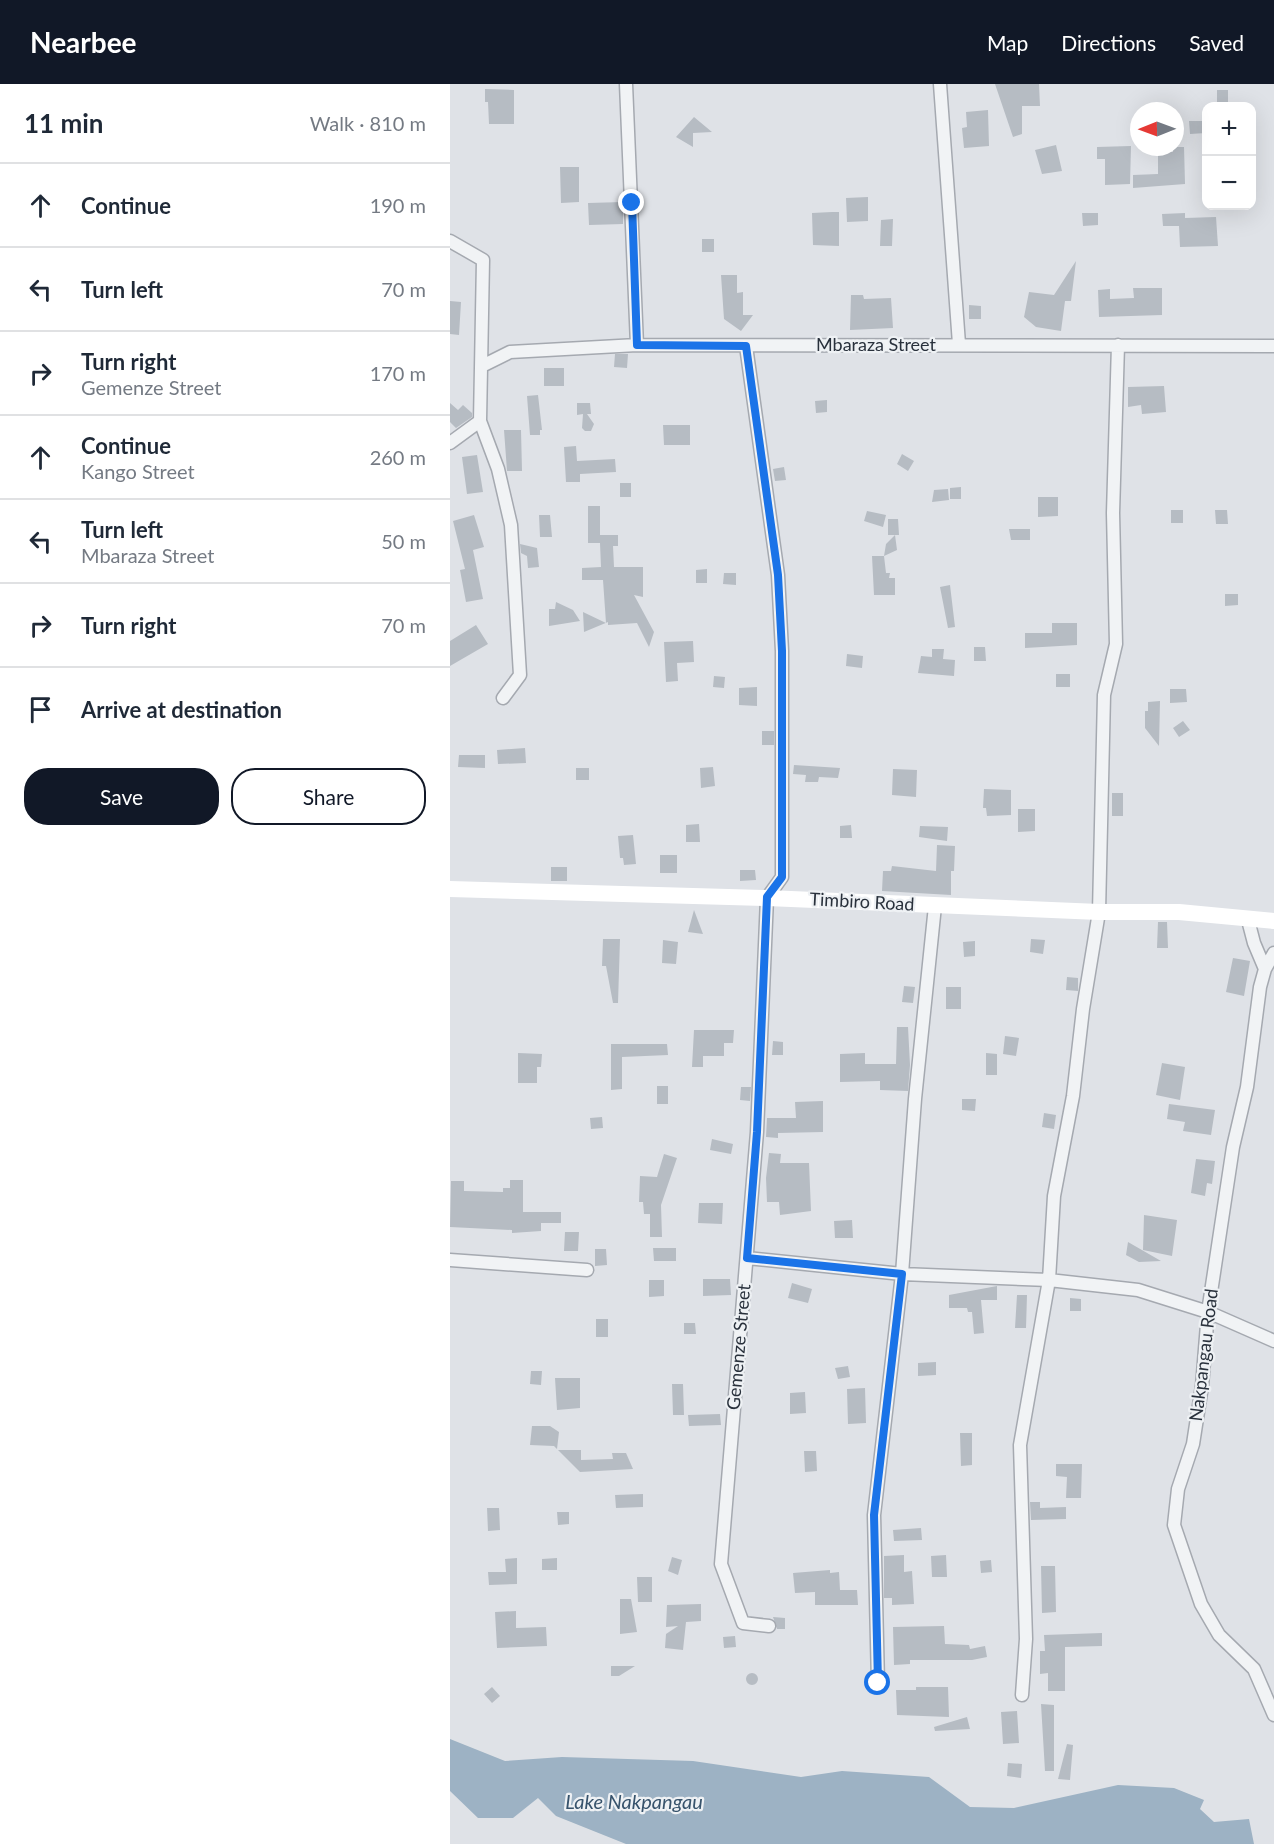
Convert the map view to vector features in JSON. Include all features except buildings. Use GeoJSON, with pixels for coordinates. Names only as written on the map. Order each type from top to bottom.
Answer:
{"type":"FeatureCollection","features":[{"type":"Feature","properties":{"kind":"main road","name":"Timbiro Road"},"geometry":{"type":"LineString","coordinates":[[450,889],[767,897],[1099,912],[1179,912],[1274,921]]}},
{"type":"Feature","properties":{"kind":"street"},"geometry":{"type":"LineString","coordinates":[[626,84],[637,345]]}},
{"type":"Feature","properties":{"kind":"street"},"geometry":{"type":"LineString","coordinates":[[940,84],[959,344]]}},
{"type":"Feature","properties":{"kind":"street"},"geometry":{"type":"LineString","coordinates":[[450,241],[483,260],[480,422],[498,469],[511,525],[520,675],[503,699]]}},
{"type":"Feature","properties":{"kind":"street","name":"Mbaraza Street"},"geometry":{"type":"LineString","coordinates":[[482,366],[510,352],[637,345],[1274,346]]}},
{"type":"Feature","properties":{"kind":"street"},"geometry":{"type":"LineString","coordinates":[[1022,1695],[1026,1639],[1020,1445],[1049,1280],[1054,1196],[1073,1096],[1083,1009],[1099,912],[1104,695],[1116,644],[1113,513],[1118,345]]}},
{"type":"Feature","properties":{"kind":"street"},"geometry":{"type":"LineString","coordinates":[[746,346],[778,575],[782,651],[782,877],[767,897]]}},
{"type":"Feature","properties":{"kind":"street"},"geometry":{"type":"LineString","coordinates":[[450,443],[480,422]]}},
{"type":"Feature","properties":{"kind":"street","name":"Gemenze Street"},"geometry":{"type":"LineString","coordinates":[[767,897],[757,1132],[721,1564],[743,1623],[769,1626]]}},
{"type":"Feature","properties":{"kind":"street"},"geometry":{"type":"LineString","coordinates":[[878,1683],[874,1515],[902,1274],[915,1099],[935,906]]}},
{"type":"Feature","properties":{"kind":"street"},"geometry":{"type":"LineString","coordinates":[[1248,920],[1254,943],[1265,969]]}},
{"type":"Feature","properties":{"kind":"street","name":"Nakpangau Road"},"geometry":{"type":"LineString","coordinates":[[1274,953],[1265,969],[1260,987],[1247,1087],[1233,1147],[1208,1312],[1202,1386],[1193,1444],[1178,1489],[1174,1524],[1201,1604],[1219,1635],[1254,1669],[1274,1715]]}},
{"type":"Feature","properties":{"kind":"street"},"geometry":{"type":"LineString","coordinates":[[747,1258],[902,1274],[1049,1280],[1138,1290],[1208,1312],[1274,1341]]}},
{"type":"Feature","properties":{"kind":"street"},"geometry":{"type":"LineString","coordinates":[[450,1260],[587,1270]]}},
{"type":"Feature","properties":{"kind":"water","name":"Lake Nakpangau"},"geometry":{"type":"Polygon","coordinates":[[[450,1739],[505,1761],[562,1757],[693,1761],[801,1777],[842,1771],[929,1777],[970,1807],[1014,1808],[1118,1785],[1174,1788],[1204,1800],[1200,1809],[1214,1822],[1249,1819],[1254,1844],[626,1844],[556,1816],[538,1798],[513,1818],[478,1818],[450,1791],[450,1739]]]}},
{"type":"Feature","properties":{"kind":"route"},"geometry":{"type":"LineString","coordinates":[[632,203],[637,345],[746,346],[778,575],[782,651],[782,877],[767,897],[757,1132],[747,1258],[902,1274],[874,1515],[878,1683]]}}]}
